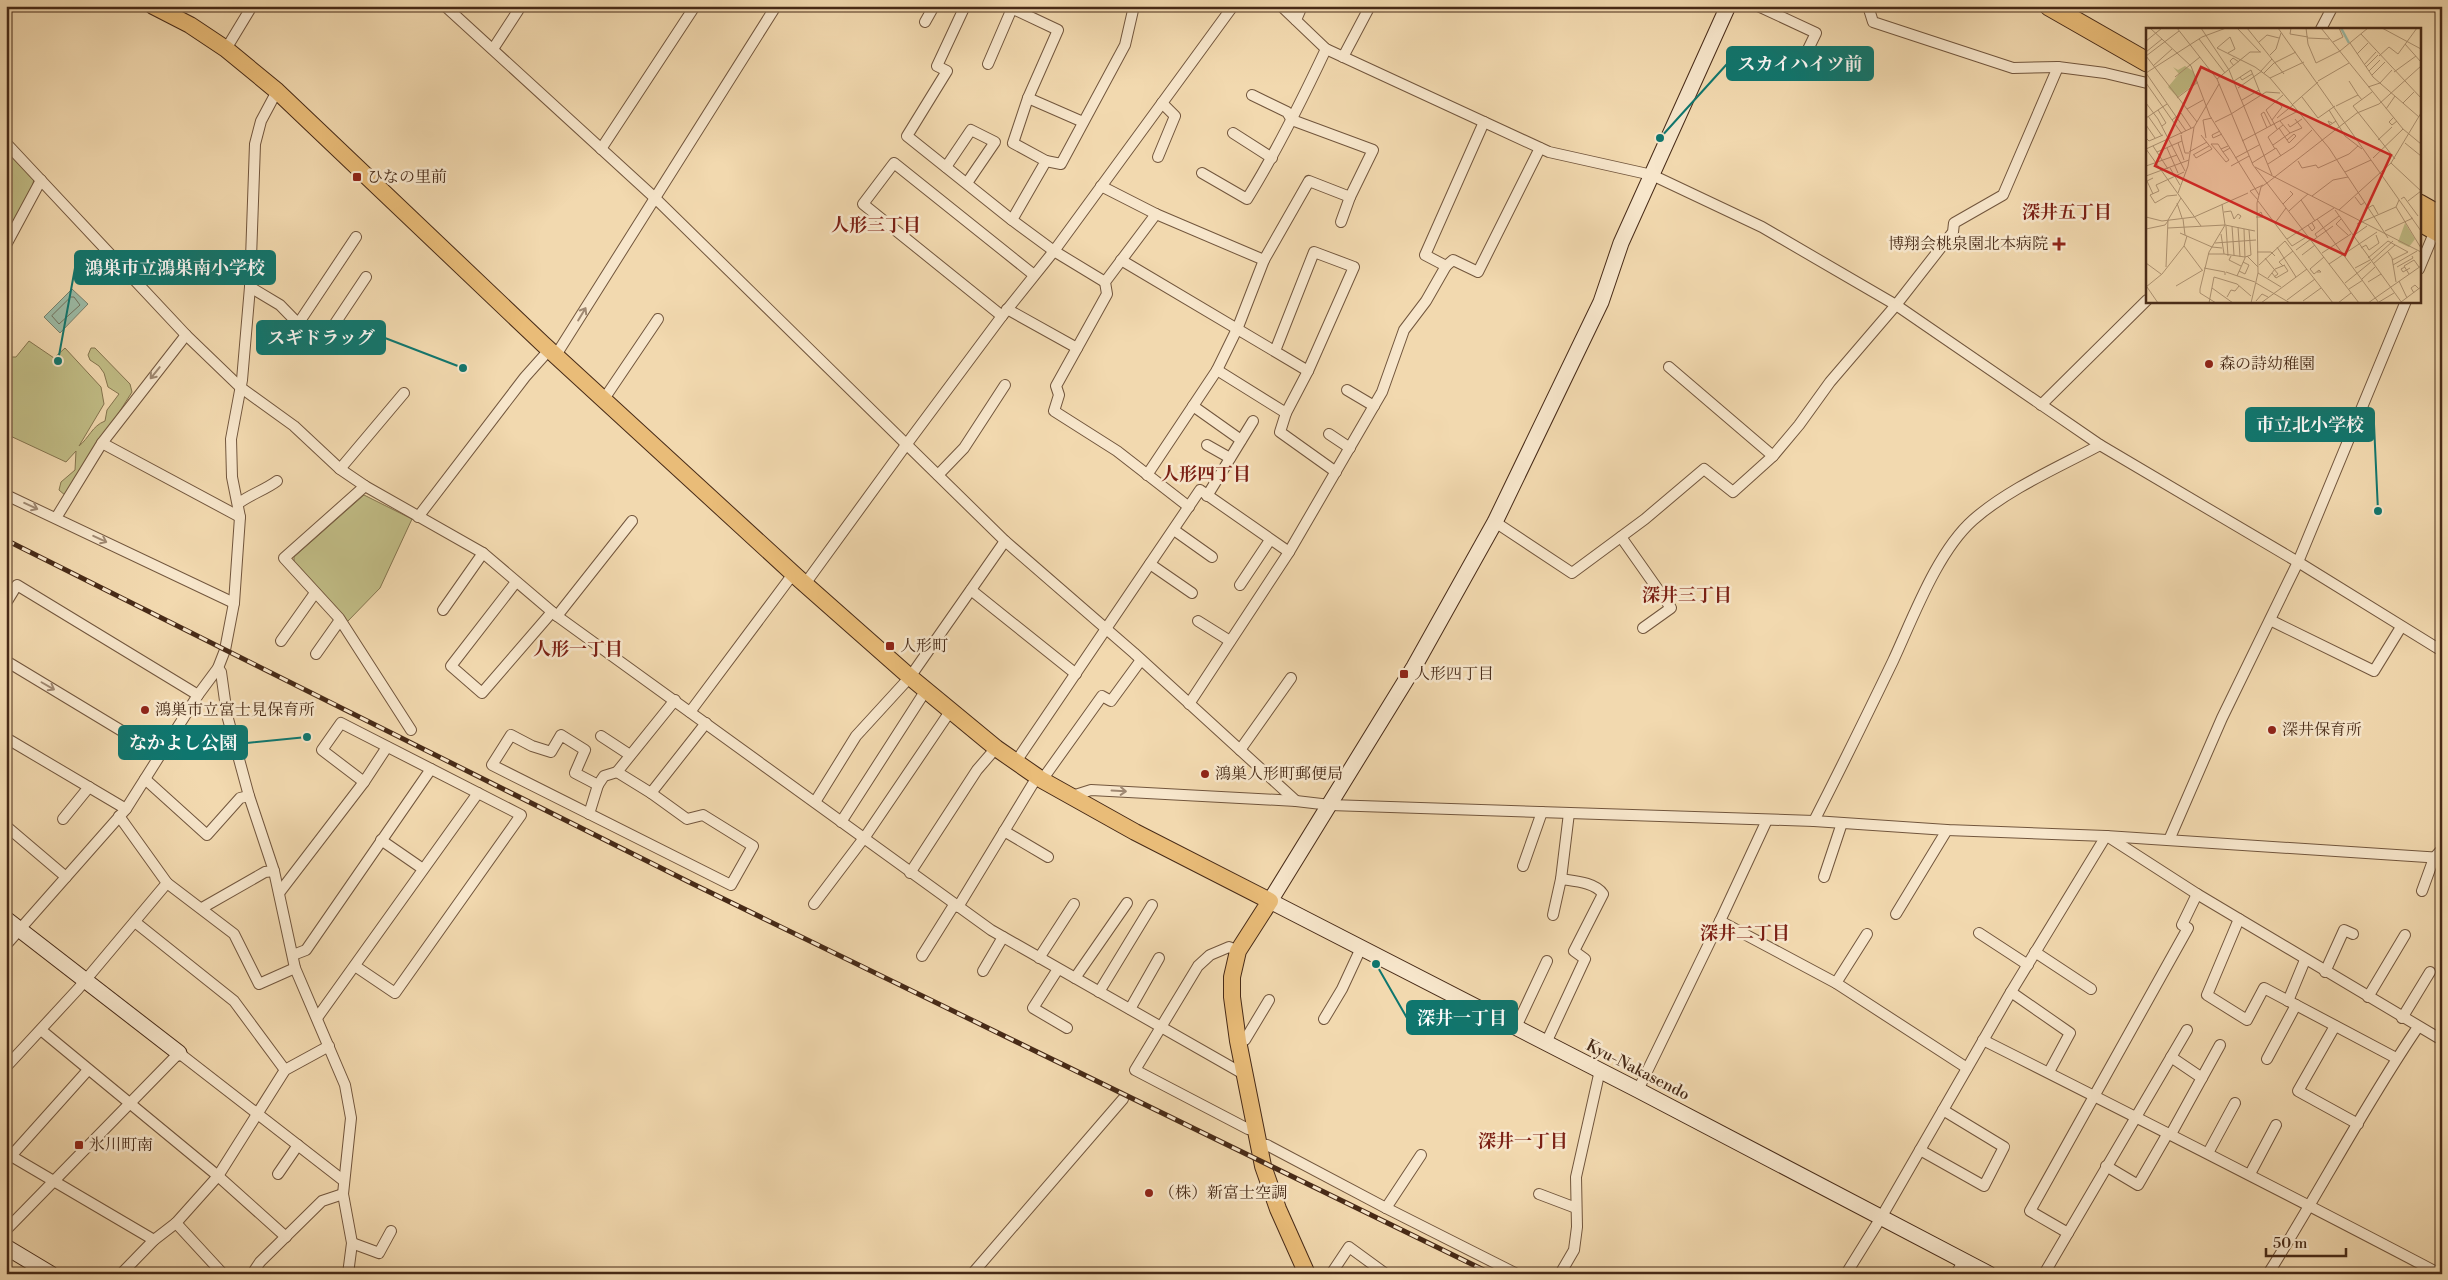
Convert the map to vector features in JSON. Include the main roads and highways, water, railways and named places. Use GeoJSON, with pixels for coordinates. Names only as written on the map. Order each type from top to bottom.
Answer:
{"type":"FeatureCollection","features":[{"type":"Feature","properties":{"kind":"highway"},"geometry":{"type":"LineString","coordinates":[[2049,6],[2146,61]]}},
{"type":"Feature","properties":{"kind":"highway"},"geometry":{"type":"LineString","coordinates":[[2073,6],[2146,48]]}},
{"type":"Feature","properties":{"kind":"highway"},"geometry":{"type":"LineString","coordinates":[[2420,205],[2437,222]]}},
{"type":"Feature","properties":{"kind":"main road"},"geometry":{"type":"LineString","coordinates":[[153,6],[190,24],[226,49],[277,92],[604,400],[799,579],[910,677],[996,748],[1039,778],[1270,901],[1238,951],[1232,977],[1232,998],[1238,1041],[1263,1166],[1278,1209],[1307,1274]]}},
{"type":"Feature","properties":{"kind":"water"},"geometry":{"type":"Polygon","coordinates":[[[72,289],[88,304],[60,333],[44,317],[72,289]]]}},
{"type":"Feature","properties":{"kind":"railway"},"geometry":{"type":"LineString","coordinates":[[6,540],[691,883],[1492,1274]]}},
{"type":"Feature","properties":{"kind":"place","name":"スカイハイツ前"},"geometry":{"type":"Point","coordinates":[1660,138]}},
{"type":"Feature","properties":{"kind":"place","name":"ひなの里前"},"geometry":{"type":"Point","coordinates":[357,177]}},
{"type":"Feature","properties":{"kind":"place","name":"博翔会桃泉園北本病院"},"geometry":{"type":"Point","coordinates":[2059,244]}},
{"type":"Feature","properties":{"kind":"place","name":"鴻巣市立鴻巣南小学校"},"geometry":{"type":"Point","coordinates":[58,361]}},
{"type":"Feature","properties":{"kind":"place","name":"森の詩幼稚園"},"geometry":{"type":"Point","coordinates":[2209,364]}},
{"type":"Feature","properties":{"kind":"place","name":"スギドラッグ"},"geometry":{"type":"Point","coordinates":[463,368]}},
{"type":"Feature","properties":{"kind":"place","name":"市立北小学校"},"geometry":{"type":"Point","coordinates":[2378,511]}},
{"type":"Feature","properties":{"kind":"place","name":"人形町"},"geometry":{"type":"Point","coordinates":[890,646]}},
{"type":"Feature","properties":{"kind":"place","name":"人形四丁目"},"geometry":{"type":"Point","coordinates":[1404,674]}},
{"type":"Feature","properties":{"kind":"place","name":"鴻巣市立富士見保育所"},"geometry":{"type":"Point","coordinates":[145,710]}},
{"type":"Feature","properties":{"kind":"place","name":"深井保育所"},"geometry":{"type":"Point","coordinates":[2272,730]}},
{"type":"Feature","properties":{"kind":"place","name":"なかよし公園"},"geometry":{"type":"Point","coordinates":[307,737]}},
{"type":"Feature","properties":{"kind":"place","name":"鴻巣人形町郵便局"},"geometry":{"type":"Point","coordinates":[1205,774]}},
{"type":"Feature","properties":{"kind":"place","name":"深井一丁目"},"geometry":{"type":"Point","coordinates":[1376,964]}},
{"type":"Feature","properties":{"kind":"place","name":"氷川町南"},"geometry":{"type":"Point","coordinates":[79,1145]}},
{"type":"Feature","properties":{"kind":"place","name":"（株）新富士空調"},"geometry":{"type":"Point","coordinates":[1149,1193]}},
{"type":"Feature","properties":{"kind":"district","name":"深井五丁目"},"geometry":{"type":"Point","coordinates":[2067,212]}},
{"type":"Feature","properties":{"kind":"district","name":"人形三丁目"},"geometry":{"type":"Point","coordinates":[876,225]}},
{"type":"Feature","properties":{"kind":"district","name":"人形四丁目"},"geometry":{"type":"Point","coordinates":[1206,474]}},
{"type":"Feature","properties":{"kind":"district","name":"深井三丁目"},"geometry":{"type":"Point","coordinates":[1687,595]}},
{"type":"Feature","properties":{"kind":"district","name":"人形一丁目"},"geometry":{"type":"Point","coordinates":[578,649]}},
{"type":"Feature","properties":{"kind":"district","name":"深井二丁目"},"geometry":{"type":"Point","coordinates":[1745,933]}},
{"type":"Feature","properties":{"kind":"district","name":"深井一丁目"},"geometry":{"type":"Point","coordinates":[1523,1141]}}]}
